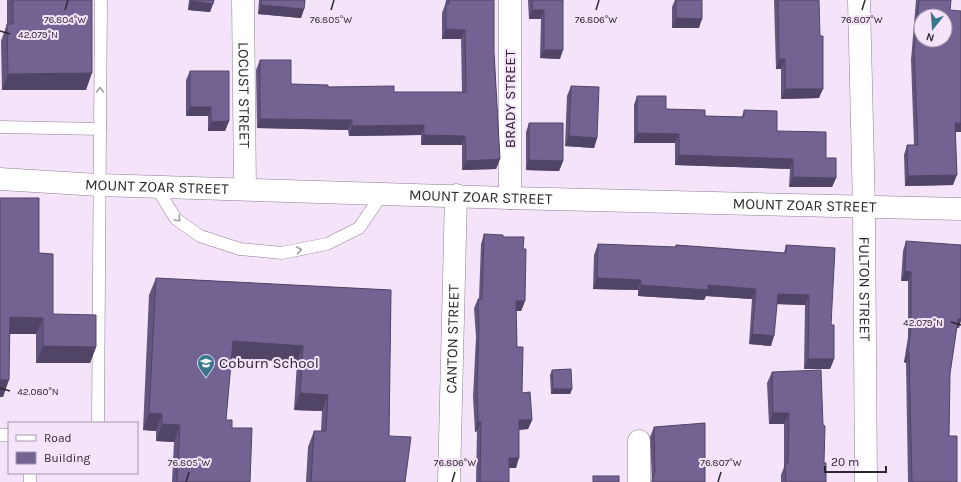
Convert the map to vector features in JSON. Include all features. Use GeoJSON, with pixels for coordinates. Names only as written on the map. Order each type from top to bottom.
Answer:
{"type":"FeatureCollection","features":[{"type":"Feature","properties":{"kind":"street","name":"LOCUST STREET"},"geometry":{"type":"LineString","coordinates":[[243,0],[245,189]]}},
{"type":"Feature","properties":{"kind":"street","name":"BRADY STREET"},"geometry":{"type":"LineString","coordinates":[[510,0],[510,198]]}},
{"type":"Feature","properties":{"kind":"street","name":"FULTON STREET"},"geometry":{"type":"LineString","coordinates":[[859,0],[864,208],[866,482]]}},
{"type":"Feature","properties":{"kind":"street","name":"MOUNT ZOAR STREET"},"geometry":{"type":"LineString","coordinates":[[0,179],[156,187],[864,208],[961,209]]}},
{"type":"Feature","properties":{"kind":"street","name":"CANTON STREET"},"geometry":{"type":"LineString","coordinates":[[449,482],[456,195]]}},
{"type":"Feature","properties":{"kind":"street"},"geometry":{"type":"LineString","coordinates":[[639,442],[639,482]]}},
{"type":"Feature","properties":{"kind":"lane"},"geometry":{"type":"LineString","coordinates":[[98,422],[101,0]]}},
{"type":"Feature","properties":{"kind":"lane"},"geometry":{"type":"LineString","coordinates":[[0,127],[100,129]]}},
{"type":"Feature","properties":{"kind":"lane"},"geometry":{"type":"LineString","coordinates":[[156,187],[176,219],[200,236],[240,250],[282,253],[327,244],[359,228],[383,193]]}},
{"type":"Feature","properties":{"kind":"building"},"geometry":{"type":"Polygon","coordinates":[[[13,0],[92,0],[92,73],[8,74],[7,24],[13,24],[13,0]]]}},
{"type":"Feature","properties":{"kind":"building"},"geometry":{"type":"Polygon","coordinates":[[[191,0],[214,0],[213,4],[191,0]]]}},
{"type":"Feature","properties":{"kind":"building"},"geometry":{"type":"Polygon","coordinates":[[[262,0],[305,0],[304,9],[261,5],[262,0]]]}},
{"type":"Feature","properties":{"kind":"building"},"geometry":{"type":"Polygon","coordinates":[[[449,0],[494,0],[494,52],[500,159],[466,161],[465,136],[424,135],[424,125],[352,126],[352,120],[260,119],[260,60],[291,60],[291,84],[328,85],[328,87],[394,86],[394,92],[466,92],[465,30],[446,29],[446,4],[449,4],[449,0]]]}},
{"type":"Feature","properties":{"kind":"building"},"geometry":{"type":"Polygon","coordinates":[[[532,0],[563,0],[563,50],[544,50],[544,10],[532,10],[532,0]]]}},
{"type":"Feature","properties":{"kind":"building"},"geometry":{"type":"Polygon","coordinates":[[[676,0],[702,0],[702,19],[676,18],[676,0]]]}},
{"type":"Feature","properties":{"kind":"building"},"geometry":{"type":"Polygon","coordinates":[[[778,0],[819,0],[820,36],[823,36],[823,89],[785,89],[785,59],[779,59],[778,0]]]}},
{"type":"Feature","properties":{"kind":"building"},"geometry":{"type":"Polygon","coordinates":[[[919,0],[951,0],[950,8],[918,8],[919,0]]]}},
{"type":"Feature","properties":{"kind":"building"},"geometry":{"type":"Polygon","coordinates":[[[953,10],[961,11],[961,123],[955,123],[957,175],[908,176],[907,145],[918,145],[914,48],[953,48],[953,10]]]}},
{"type":"Feature","properties":{"kind":"building"},"geometry":{"type":"Polygon","coordinates":[[[190,71],[229,71],[229,121],[211,122],[211,107],[190,107],[190,71]]]}},
{"type":"Feature","properties":{"kind":"building"},"geometry":{"type":"Polygon","coordinates":[[[571,86],[599,87],[597,138],[569,136],[571,86]]]}},
{"type":"Feature","properties":{"kind":"building"},"geometry":{"type":"Polygon","coordinates":[[[637,96],[666,96],[666,109],[705,110],[705,116],[744,117],[744,110],[777,111],[777,131],[826,132],[826,158],[836,158],[836,178],[793,177],[793,159],[679,155],[679,134],[637,133],[637,96]]]}},
{"type":"Feature","properties":{"kind":"building"},"geometry":{"type":"Polygon","coordinates":[[[529,123],[563,123],[563,161],[529,160],[529,123]]]}},
{"type":"Feature","properties":{"kind":"building"},"geometry":{"type":"Polygon","coordinates":[[[0,198],[39,198],[39,253],[53,254],[53,314],[96,315],[96,347],[43,346],[43,318],[10,317],[9,380],[0,380],[0,198]]]}},
{"type":"Feature","properties":{"kind":"building"},"geometry":{"type":"Polygon","coordinates":[[[484,234],[503,235],[503,237],[524,237],[523,249],[526,249],[525,301],[516,301],[517,347],[523,347],[522,393],[530,392],[532,420],[519,420],[519,458],[509,458],[509,482],[480,482],[481,422],[478,422],[477,387],[479,327],[478,299],[482,299],[484,234]]]}},
{"type":"Feature","properties":{"kind":"building"},"geometry":{"type":"Polygon","coordinates":[[[906,241],[961,245],[961,319],[958,319],[950,374],[949,436],[957,436],[957,482],[912,482],[908,353],[911,328],[911,272],[905,271],[906,241]]]}},
{"type":"Feature","properties":{"kind":"building"},"geometry":{"type":"Polygon","coordinates":[[[598,244],[676,247],[676,245],[786,253],[786,245],[835,248],[831,325],[834,325],[834,359],[808,359],[809,295],[778,294],[774,336],[752,334],[756,289],[708,285],[708,290],[641,285],[641,280],[597,278],[598,244]]]}},
{"type":"Feature","properties":{"kind":"building"},"geometry":{"type":"Polygon","coordinates":[[[156,278],[391,290],[389,436],[411,437],[405,482],[311,482],[314,431],[326,431],[328,395],[300,393],[303,346],[233,341],[226,420],[232,420],[232,428],[252,428],[250,482],[177,482],[180,425],[162,424],[162,414],[149,413],[156,278]]]}},
{"type":"Feature","properties":{"kind":"building"},"geometry":{"type":"Polygon","coordinates":[[[571,369],[572,389],[553,389],[552,370],[571,369]]]}},
{"type":"Feature","properties":{"kind":"building"},"geometry":{"type":"Polygon","coordinates":[[[821,370],[823,425],[825,426],[824,463],[826,463],[826,482],[786,482],[785,464],[788,464],[789,413],[773,413],[772,372],[821,370]]]}},
{"type":"Feature","properties":{"kind":"building"},"geometry":{"type":"Polygon","coordinates":[[[705,423],[705,482],[652,482],[655,472],[654,427],[705,423]]]}},
{"type":"Feature","properties":{"kind":"building"},"geometry":{"type":"Polygon","coordinates":[[[593,476],[619,476],[619,482],[593,482],[593,476]]]}},
{"type":"Feature","properties":{"kind":"place","name":"Coburn School"},"geometry":{"type":"Point","coordinates":[206,378]}}]}
